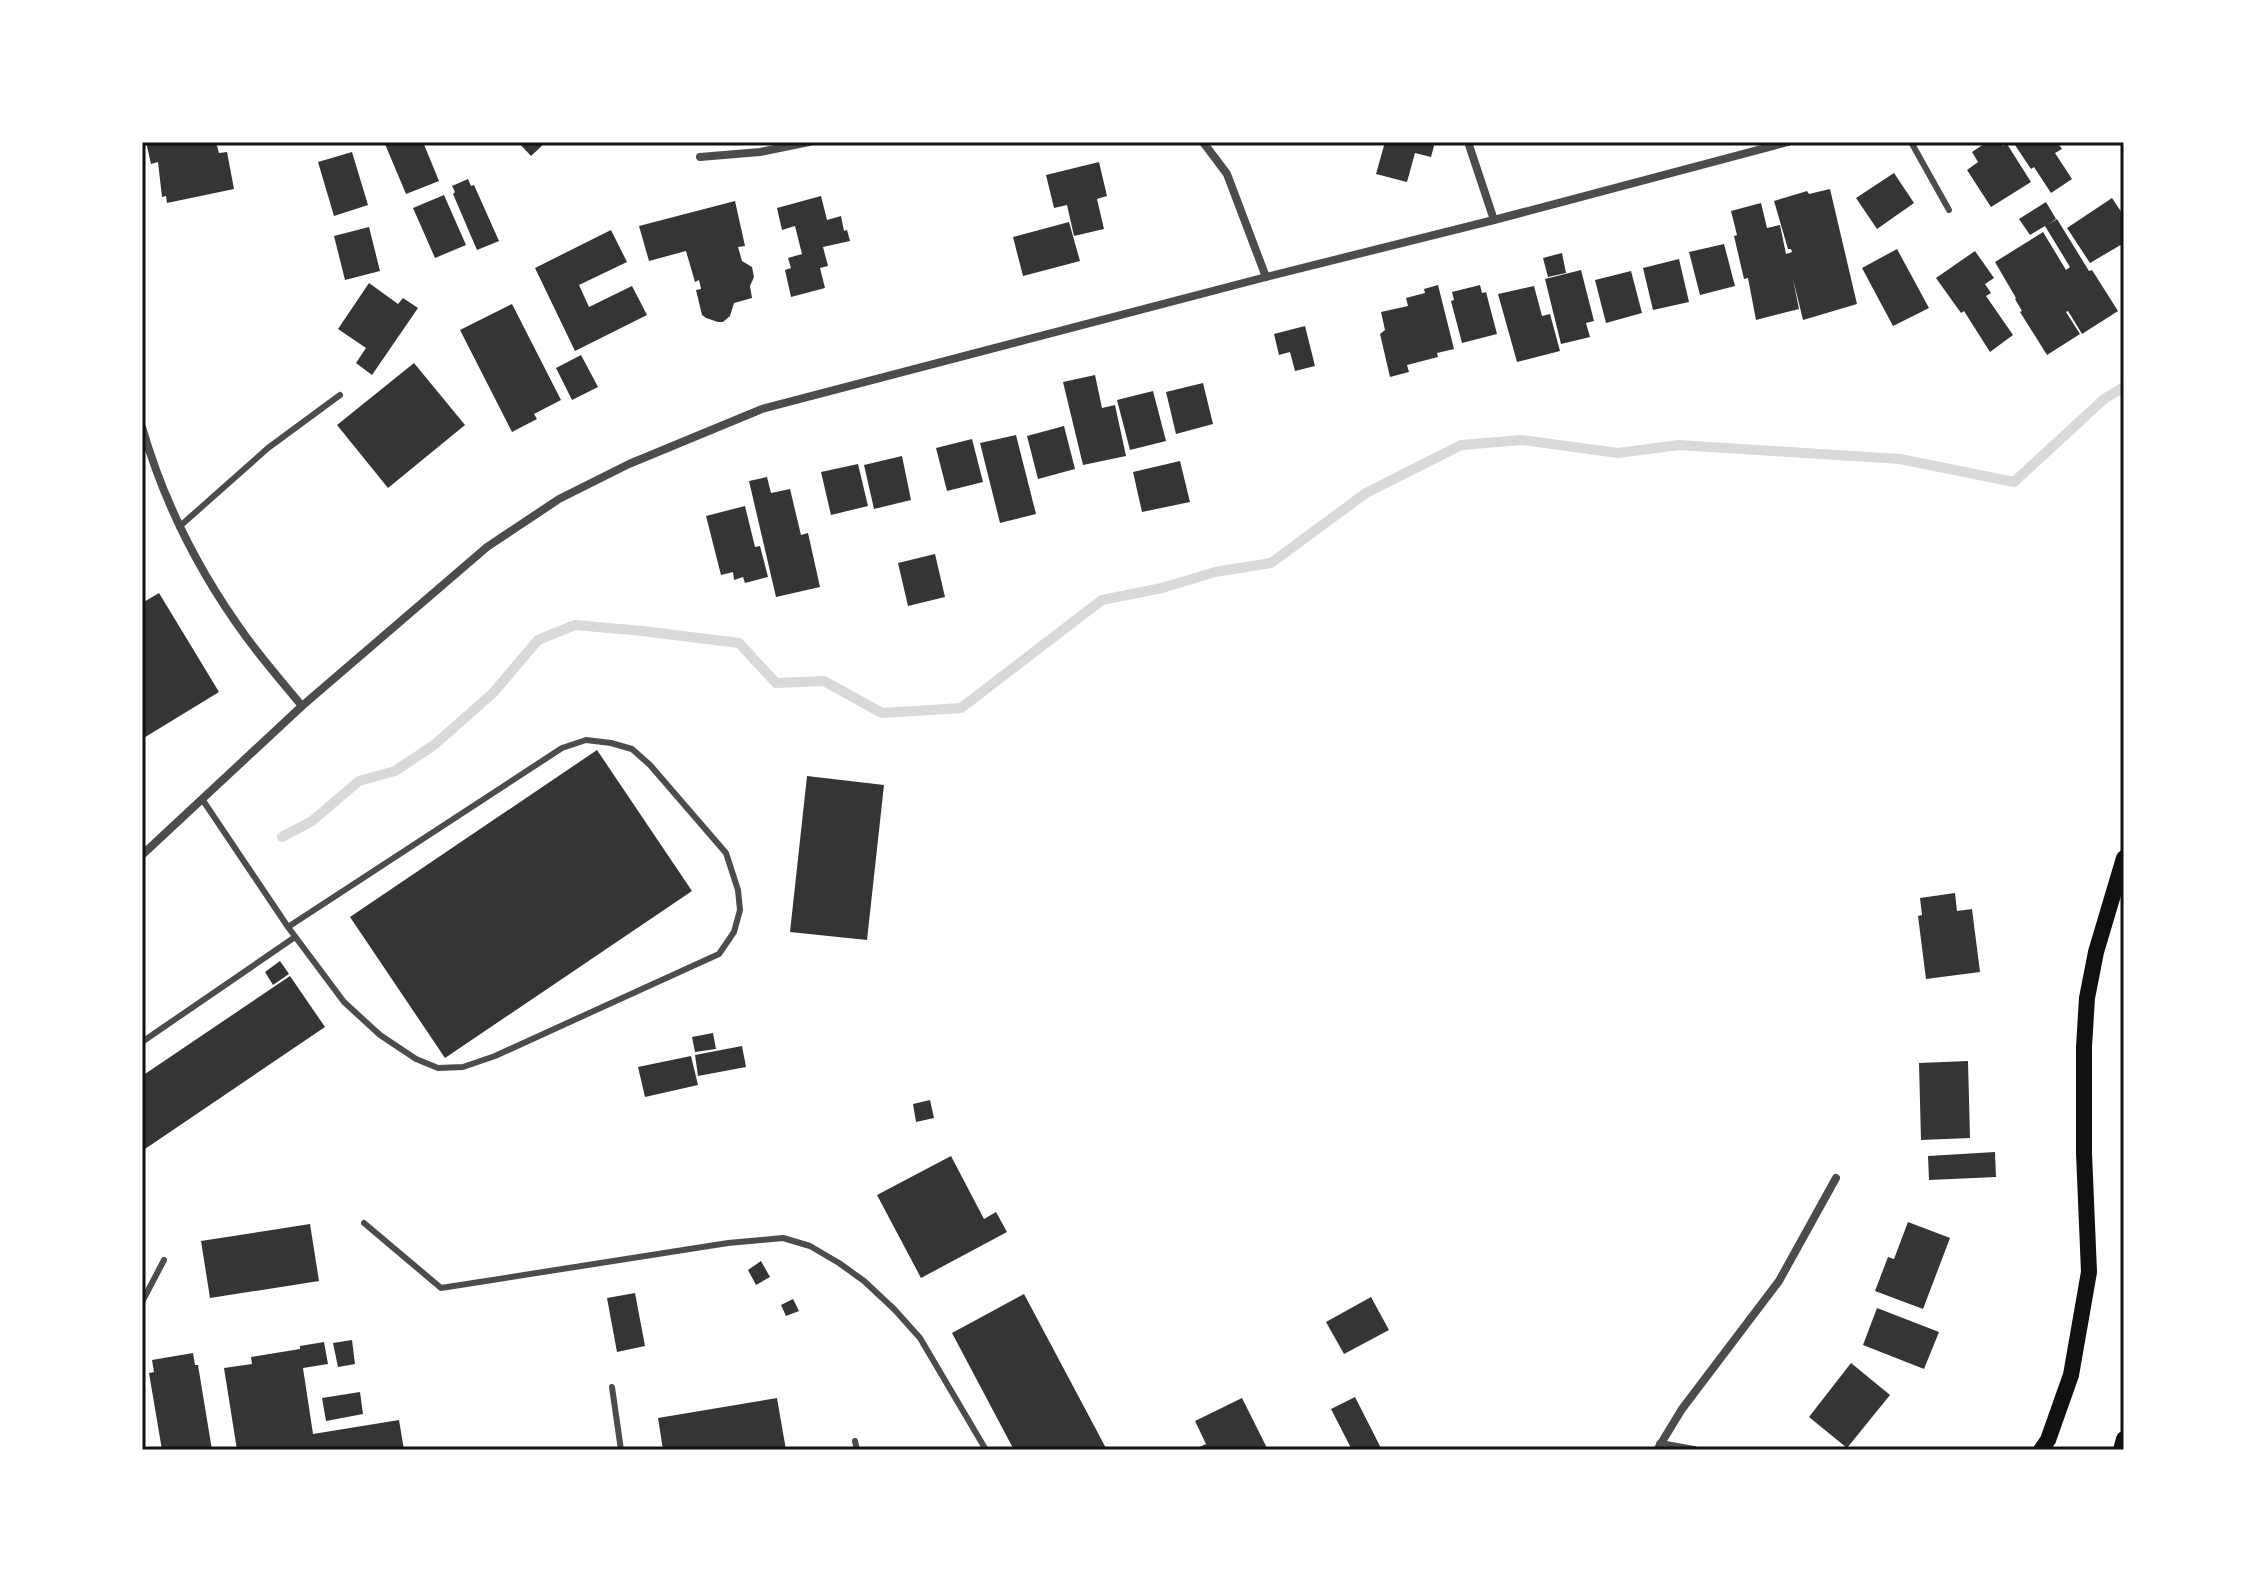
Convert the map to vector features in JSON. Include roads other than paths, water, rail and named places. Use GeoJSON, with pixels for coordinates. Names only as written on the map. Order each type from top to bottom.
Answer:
{"type":"FeatureCollection","features":[{"type":"Feature","properties":{"kind":"main road"},"geometry":{"type":"LineString","coordinates":[[2041,1450],[2048,1440],[2071,1375],[2089,1272],[2084,1153],[2087,998],[2096,952],[2124,858]]}},
{"type":"Feature","properties":{"kind":"main road"},"geometry":{"type":"LineString","coordinates":[[2121,1450],[2124,1439]]}},
{"type":"Feature","properties":{"kind":"street"},"geometry":{"type":"LineString","coordinates":[[700,157],[760,152],[809,142]]}},
{"type":"Feature","properties":{"kind":"street"},"geometry":{"type":"LineString","coordinates":[[1203,142],[1227,174],[1266,277]]}},
{"type":"Feature","properties":{"kind":"street"},"geometry":{"type":"LineString","coordinates":[[1468,142],[1494,220]]}},
{"type":"Feature","properties":{"kind":"street"},"geometry":{"type":"LineString","coordinates":[[142,855],[302,706],[487,547],[559,499],[629,464],[762,409],[1788,142]]}},
{"type":"Feature","properties":{"kind":"street"},"geometry":{"type":"LineString","coordinates":[[142,427],[155,471],[179,527],[205,573],[247,637],[302,706]]}},
{"type":"Feature","properties":{"kind":"street"},"geometry":{"type":"LineString","coordinates":[[1694,1450],[1658,1447],[1682,1409],[1779,1281],[1836,1178]]}},
{"type":"Feature","properties":{"kind":"lane"},"geometry":{"type":"LineString","coordinates":[[1911,142],[1949,210]]}},
{"type":"Feature","properties":{"kind":"lane"},"geometry":{"type":"LineString","coordinates":[[179,527],[268,448],[340,395]]}},
{"type":"Feature","properties":{"kind":"lane"},"geometry":{"type":"LineString","coordinates":[[202,799],[288,927],[344,1002],[380,1035],[416,1059],[438,1068],[463,1067],[508,1050],[719,954],[734,932],[740,910],[738,890],[726,853],[650,765],[632,749],[586,740],[562,748],[288,927]]}},
{"type":"Feature","properties":{"kind":"lane"},"geometry":{"type":"LineString","coordinates":[[142,1042],[295,937]]}},
{"type":"Feature","properties":{"kind":"lane"},"geometry":{"type":"LineString","coordinates":[[364,1223],[441,1288],[728,1243],[783,1238],[810,1246],[864,1281],[920,1338],[986,1450]]}},
{"type":"Feature","properties":{"kind":"lane"},"geometry":{"type":"LineString","coordinates":[[142,1302],[164,1260]]}},
{"type":"Feature","properties":{"kind":"lane"},"geometry":{"type":"LineString","coordinates":[[612,1387],[621,1450]]}},
{"type":"Feature","properties":{"kind":"lane"},"geometry":{"type":"LineString","coordinates":[[855,1441],[857,1450]]}},
{"type":"Feature","properties":{"kind":"waterway"},"geometry":{"type":"LineString","coordinates":[[282,837],[312,821],[359,781],[395,771],[434,745],[493,693],[538,640],[575,625],[739,643],[776,683],[824,681],[882,713],[961,708],[1102,600],[1162,588],[1215,572],[1271,563],[1366,493],[1461,445],[1522,440],[1618,453],[1679,445],[1900,459],[2014,482],[2104,399],[2124,387]]}}]}
